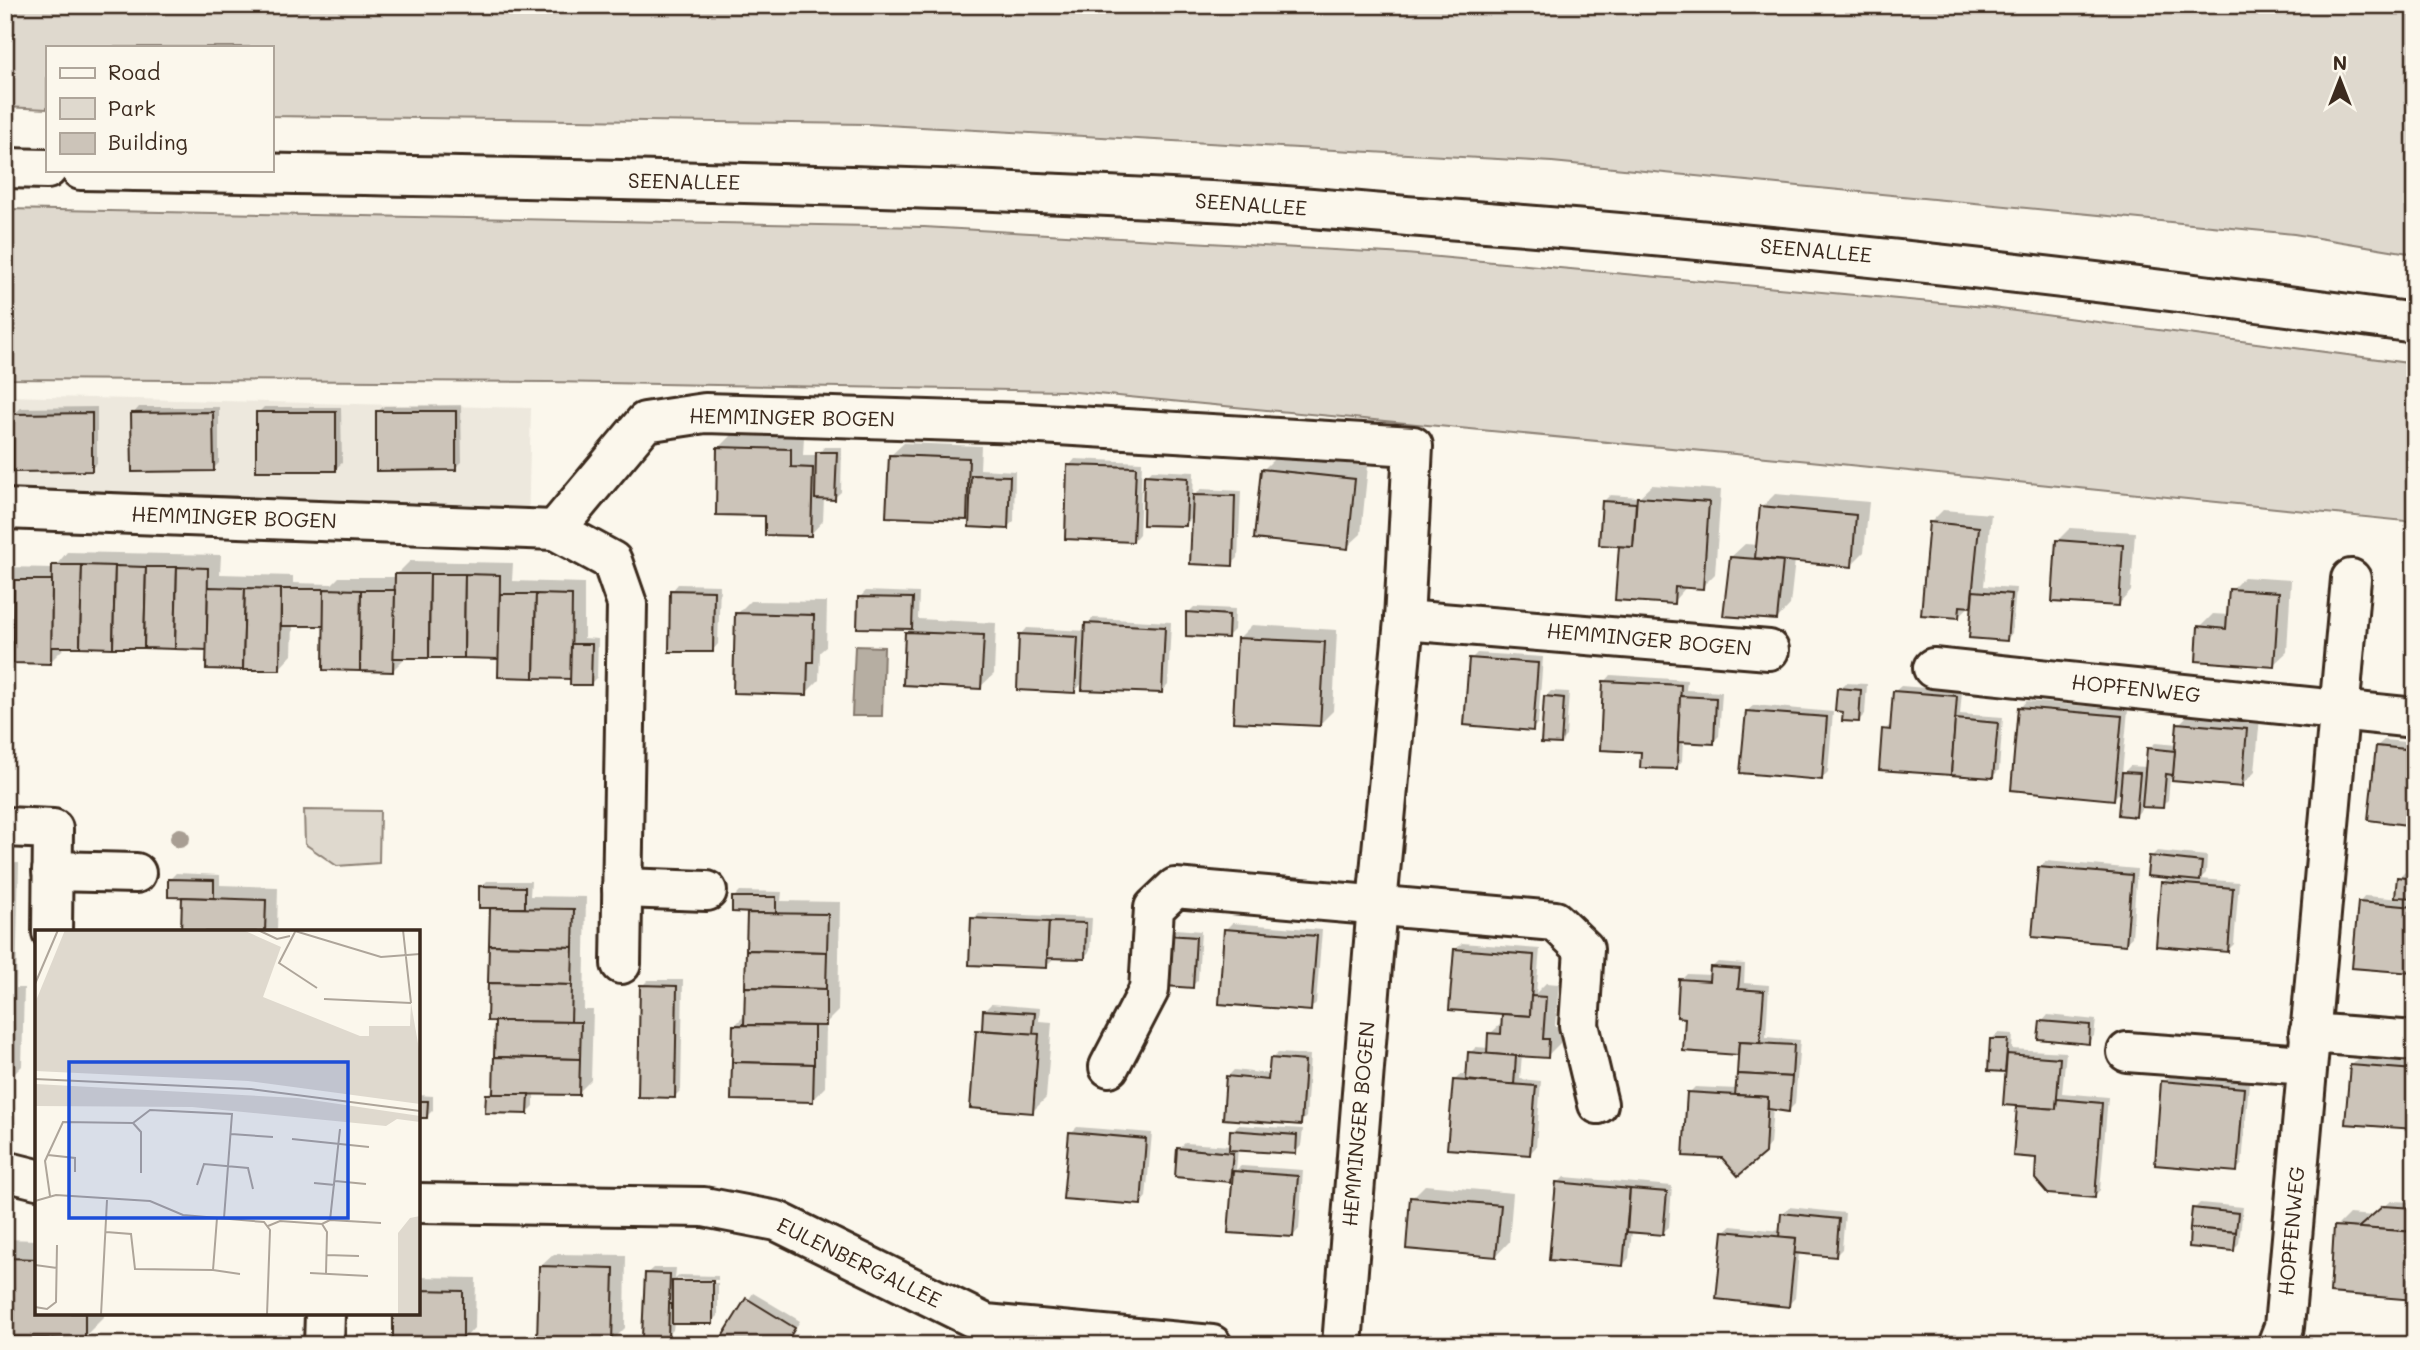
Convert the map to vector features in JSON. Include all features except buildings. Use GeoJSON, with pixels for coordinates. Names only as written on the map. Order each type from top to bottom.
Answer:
{"type":"FeatureCollection","features":[{"type":"Feature","properties":{"kind":"street"},"geometry":{"type":"LineString","coordinates":[[5,168],[46,169]]}},
{"type":"Feature","properties":{"kind":"street","name":"SEENALLEE"},"geometry":{"type":"LineString","coordinates":[[186,172],[870,185],[1215,202],[1584,229],[1874,257],[2183,291],[2415,323]]}},
{"type":"Feature","properties":{"kind":"street","name":"HEMMINGER BOGEN"},"geometry":{"type":"LineString","coordinates":[[5,509],[555,530],[645,422],[705,413],[1024,423],[1413,446],[1404,621],[1377,904],[1342,1345]]}},
{"type":"Feature","properties":{"kind":"street"},"geometry":{"type":"LineString","coordinates":[[555,530],[612,561],[627,604],[621,964]]}},
{"type":"Feature","properties":{"kind":"street","name":"HOPFENWEG"},"geometry":{"type":"LineString","coordinates":[[2277,1345],[2284,1327],[2351,579]]}},
{"type":"Feature","properties":{"kind":"street","name":"HEMMINGER BOGEN"},"geometry":{"type":"LineString","coordinates":[[1404,621],[1769,650]]}},
{"type":"Feature","properties":{"kind":"street","name":"HOPFENWEG"},"geometry":{"type":"LineString","coordinates":[[1933,668],[2415,718]]}},
{"type":"Feature","properties":{"kind":"street"},"geometry":{"type":"LineString","coordinates":[[5,827],[53,829],[52,930]]}},
{"type":"Feature","properties":{"kind":"street"},"geometry":{"type":"LineString","coordinates":[[52,871],[136,873]]}},
{"type":"Feature","properties":{"kind":"street"},"geometry":{"type":"LineString","coordinates":[[622,888],[707,891]]}},
{"type":"Feature","properties":{"kind":"street"},"geometry":{"type":"LineString","coordinates":[[1110,1067],[1149,990],[1154,908],[1175,888],[1555,921],[1584,949],[1579,1025],[1598,1104]]}},
{"type":"Feature","properties":{"kind":"street"},"geometry":{"type":"LineString","coordinates":[[2127,1052],[2308,1049],[2415,1041]]}},
{"type":"Feature","properties":{"kind":"street"},"geometry":{"type":"LineString","coordinates":[[5,1171],[35,1178]]}},
{"type":"Feature","properties":{"kind":"street","name":"EULENBERGALLEE"},"geometry":{"type":"LineString","coordinates":[[420,1203],[704,1207],[777,1221],[986,1324],[1212,1345]]}},
{"type":"Feature","properties":{"kind":"street"},"geometry":{"type":"LineString","coordinates":[[324,1345],[325,1315]]}},
{"type":"Feature","properties":{"kind":"shaded area"},"geometry":{"type":"Polygon","coordinates":[[[5,396],[531,408],[528,528],[5,509],[5,396]]]}},
{"type":"Feature","properties":{"kind":"shaded area"},"geometry":{"type":"Polygon","coordinates":[[[855,646],[884,647],[882,716],[852,716],[855,646]]]}},
{"type":"Feature","properties":{"kind":"green space"},"geometry":{"type":"Polygon","coordinates":[[[5,5],[2415,5],[2415,254],[2294,234],[1552,162],[867,124],[273,116],[273,46],[46,46],[46,109],[5,107],[5,5]]]}},
{"type":"Feature","properties":{"kind":"green space"},"geometry":{"type":"Polygon","coordinates":[[[5,209],[924,227],[1406,254],[1985,307],[2415,364],[2415,522],[1810,461],[1065,391],[549,382],[5,379],[5,209]]]}},
{"type":"Feature","properties":{"kind":"green space"},"geometry":{"type":"Polygon","coordinates":[[[304,810],[380,811],[379,863],[337,866],[305,844],[304,810]]]}}]}
